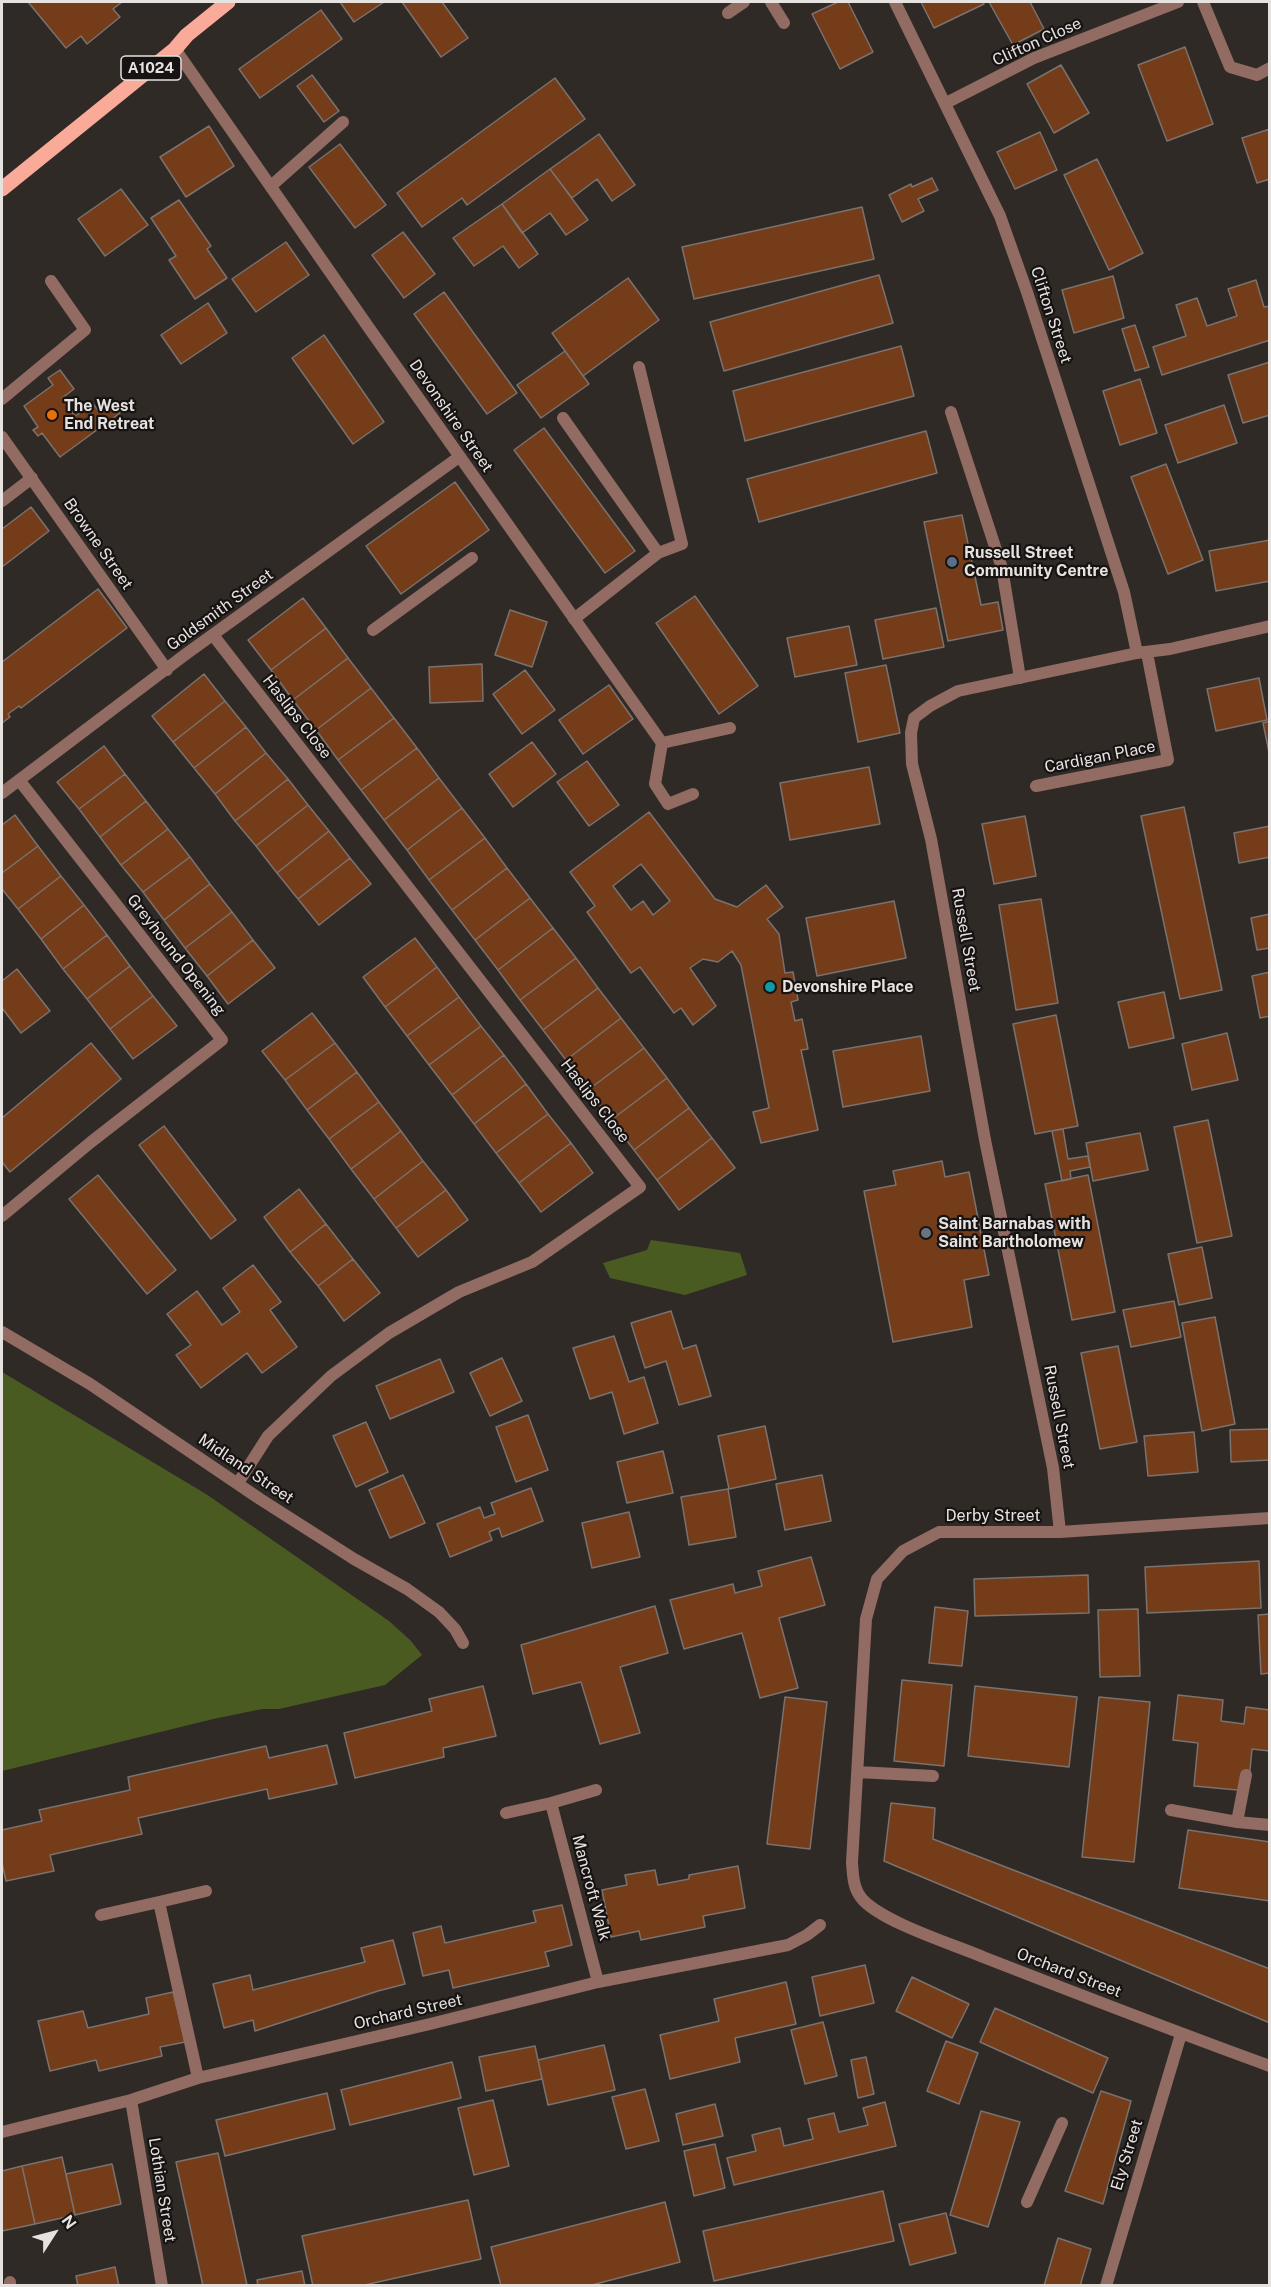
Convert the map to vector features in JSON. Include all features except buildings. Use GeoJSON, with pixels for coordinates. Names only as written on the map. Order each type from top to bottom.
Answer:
{"type":"FeatureCollection","features":[{"type":"Feature","properties":{"kind":"main road","name":"A1024"},"geometry":{"type":"LineString","coordinates":[[2,189],[176,49],[187,35],[228,2]]}},
{"type":"Feature","properties":{"kind":"street"},"geometry":{"type":"LineString","coordinates":[[728,13],[744,2]]}},
{"type":"Feature","properties":{"kind":"street"},"geometry":{"type":"LineString","coordinates":[[771,2],[784,23]]}},
{"type":"Feature","properties":{"kind":"street","name":"Clifton Street"},"geometry":{"type":"LineString","coordinates":[[895,2],[1000,216],[1027,292],[1142,653]]}},
{"type":"Feature","properties":{"kind":"street","name":"Clifton Close"},"geometry":{"type":"LineString","coordinates":[[946,103],[1035,58],[1178,2]]}},
{"type":"Feature","properties":{"kind":"street"},"geometry":{"type":"LineString","coordinates":[[1203,2],[1230,67],[1257,75],[1269,68]]}},
{"type":"Feature","properties":{"kind":"street","name":"Devonshire Street"},"geometry":{"type":"LineString","coordinates":[[176,49],[459,457],[662,743]]}},
{"type":"Feature","properties":{"kind":"street"},"geometry":{"type":"LineString","coordinates":[[271,186],[343,122]]}},
{"type":"Feature","properties":{"kind":"street"},"geometry":{"type":"LineString","coordinates":[[2,399],[85,330],[51,281]]}},
{"type":"Feature","properties":{"kind":"street"},"geometry":{"type":"LineString","coordinates":[[574,619],[658,553],[682,544],[639,367]]}},
{"type":"Feature","properties":{"kind":"street"},"geometry":{"type":"LineString","coordinates":[[951,412],[1002,568],[1020,678]]}},
{"type":"Feature","properties":{"kind":"street"},"geometry":{"type":"LineString","coordinates":[[563,418],[658,553]]}},
{"type":"Feature","properties":{"kind":"street","name":"Browne Street"},"geometry":{"type":"LineString","coordinates":[[2,437],[167,670]]}},
{"type":"Feature","properties":{"kind":"street","name":"Goldsmith Street"},"geometry":{"type":"LineString","coordinates":[[2,793],[213,635],[459,457]]}},
{"type":"Feature","properties":{"kind":"street"},"geometry":{"type":"LineString","coordinates":[[2,501],[32,478]]}},
{"type":"Feature","properties":{"kind":"street"},"geometry":{"type":"LineString","coordinates":[[373,630],[472,558]]}},
{"type":"Feature","properties":{"kind":"street","name":"Russell Street"},"geometry":{"type":"LineString","coordinates":[[1060,1532],[1053,1468],[985,1140],[931,839],[912,764],[911,733],[914,718],[930,706],[958,691],[1269,626]]}},
{"type":"Feature","properties":{"kind":"street","name":"Haslips Close"},"geometry":{"type":"LineString","coordinates":[[213,635],[640,1187],[532,1262],[459,1292],[389,1333],[331,1376],[268,1436],[238,1483]]}},
{"type":"Feature","properties":{"kind":"street","name":"Cardigan Place"},"geometry":{"type":"LineString","coordinates":[[1036,786],[1168,760],[1142,653]]}},
{"type":"Feature","properties":{"kind":"street"},"geometry":{"type":"LineString","coordinates":[[693,794],[668,804],[656,784],[662,743],[730,728]]}},
{"type":"Feature","properties":{"kind":"street","name":"Greyhound Opening"},"geometry":{"type":"LineString","coordinates":[[2,1216],[91,1142],[222,1041],[19,780]]}},
{"type":"Feature","properties":{"kind":"street","name":"Midland Street"},"geometry":{"type":"LineString","coordinates":[[2,1332],[90,1384],[354,1559],[407,1589],[439,1612],[463,1643]]}},
{"type":"Feature","properties":{"kind":"street","name":"Derby Street"},"geometry":{"type":"LineString","coordinates":[[863,1899],[854,1884],[852,1862],[866,1619],[877,1579],[903,1551],[939,1532],[1060,1532],[1269,1518]]}},
{"type":"Feature","properties":{"kind":"street"},"geometry":{"type":"LineString","coordinates":[[858,1772],[933,1776]]}},
{"type":"Feature","properties":{"kind":"street"},"geometry":{"type":"LineString","coordinates":[[1237,1822],[1246,1775]]}},
{"type":"Feature","properties":{"kind":"street"},"geometry":{"type":"LineString","coordinates":[[506,1813],[596,1790]]}},
{"type":"Feature","properties":{"kind":"street","name":"Mancroft Walk"},"geometry":{"type":"LineString","coordinates":[[551,1803],[598,1982]]}},
{"type":"Feature","properties":{"kind":"street"},"geometry":{"type":"LineString","coordinates":[[1171,1810],[1237,1822],[1269,1825]]}},
{"type":"Feature","properties":{"kind":"street"},"geometry":{"type":"LineString","coordinates":[[101,1915],[206,1891]]}},
{"type":"Feature","properties":{"kind":"street","name":"Orchard Street"},"geometry":{"type":"LineString","coordinates":[[863,1899],[880,1914],[930,1936],[1269,2066]]}},
{"type":"Feature","properties":{"kind":"street"},"geometry":{"type":"LineString","coordinates":[[159,1902],[198,2078]]}},
{"type":"Feature","properties":{"kind":"street","name":"Orchard Street"},"geometry":{"type":"LineString","coordinates":[[2,2132],[131,2100],[198,2078],[598,1982],[788,1945],[807,1935],[820,1924]]}},
{"type":"Feature","properties":{"kind":"street","name":"Ely Street"},"geometry":{"type":"LineString","coordinates":[[1106,2286],[1181,2034]]}},
{"type":"Feature","properties":{"kind":"street","name":"Lothian Street"},"geometry":{"type":"LineString","coordinates":[[131,2100],[162,2286]]}},
{"type":"Feature","properties":{"kind":"street"},"geometry":{"type":"LineString","coordinates":[[1027,2202],[1062,2123]]}},
{"type":"Feature","properties":{"kind":"green space"},"geometry":{"type":"Polygon","coordinates":[[[651,1240],[740,1253],[747,1275],[685,1295],[610,1278],[603,1263],[647,1250],[651,1240]]]}},
{"type":"Feature","properties":{"kind":"green space"},"geometry":{"type":"Polygon","coordinates":[[[2,1372],[206,1494],[389,1621],[411,1641],[422,1655],[385,1685],[279,1709],[262,1709],[213,1719],[2,1771],[2,1372]]]}},
{"type":"Feature","properties":{"kind":"place","name":"The West End Retreat"},"geometry":{"type":"Point","coordinates":[52,415]}},
{"type":"Feature","properties":{"kind":"place","name":"Russell Street Community Centre"},"geometry":{"type":"Point","coordinates":[952,562]}},
{"type":"Feature","properties":{"kind":"place","name":"Devonshire Place"},"geometry":{"type":"Point","coordinates":[770,987]}},
{"type":"Feature","properties":{"kind":"place","name":"Saint Barnabas with Saint Bartholomew"},"geometry":{"type":"Point","coordinates":[926,1233]}}]}
